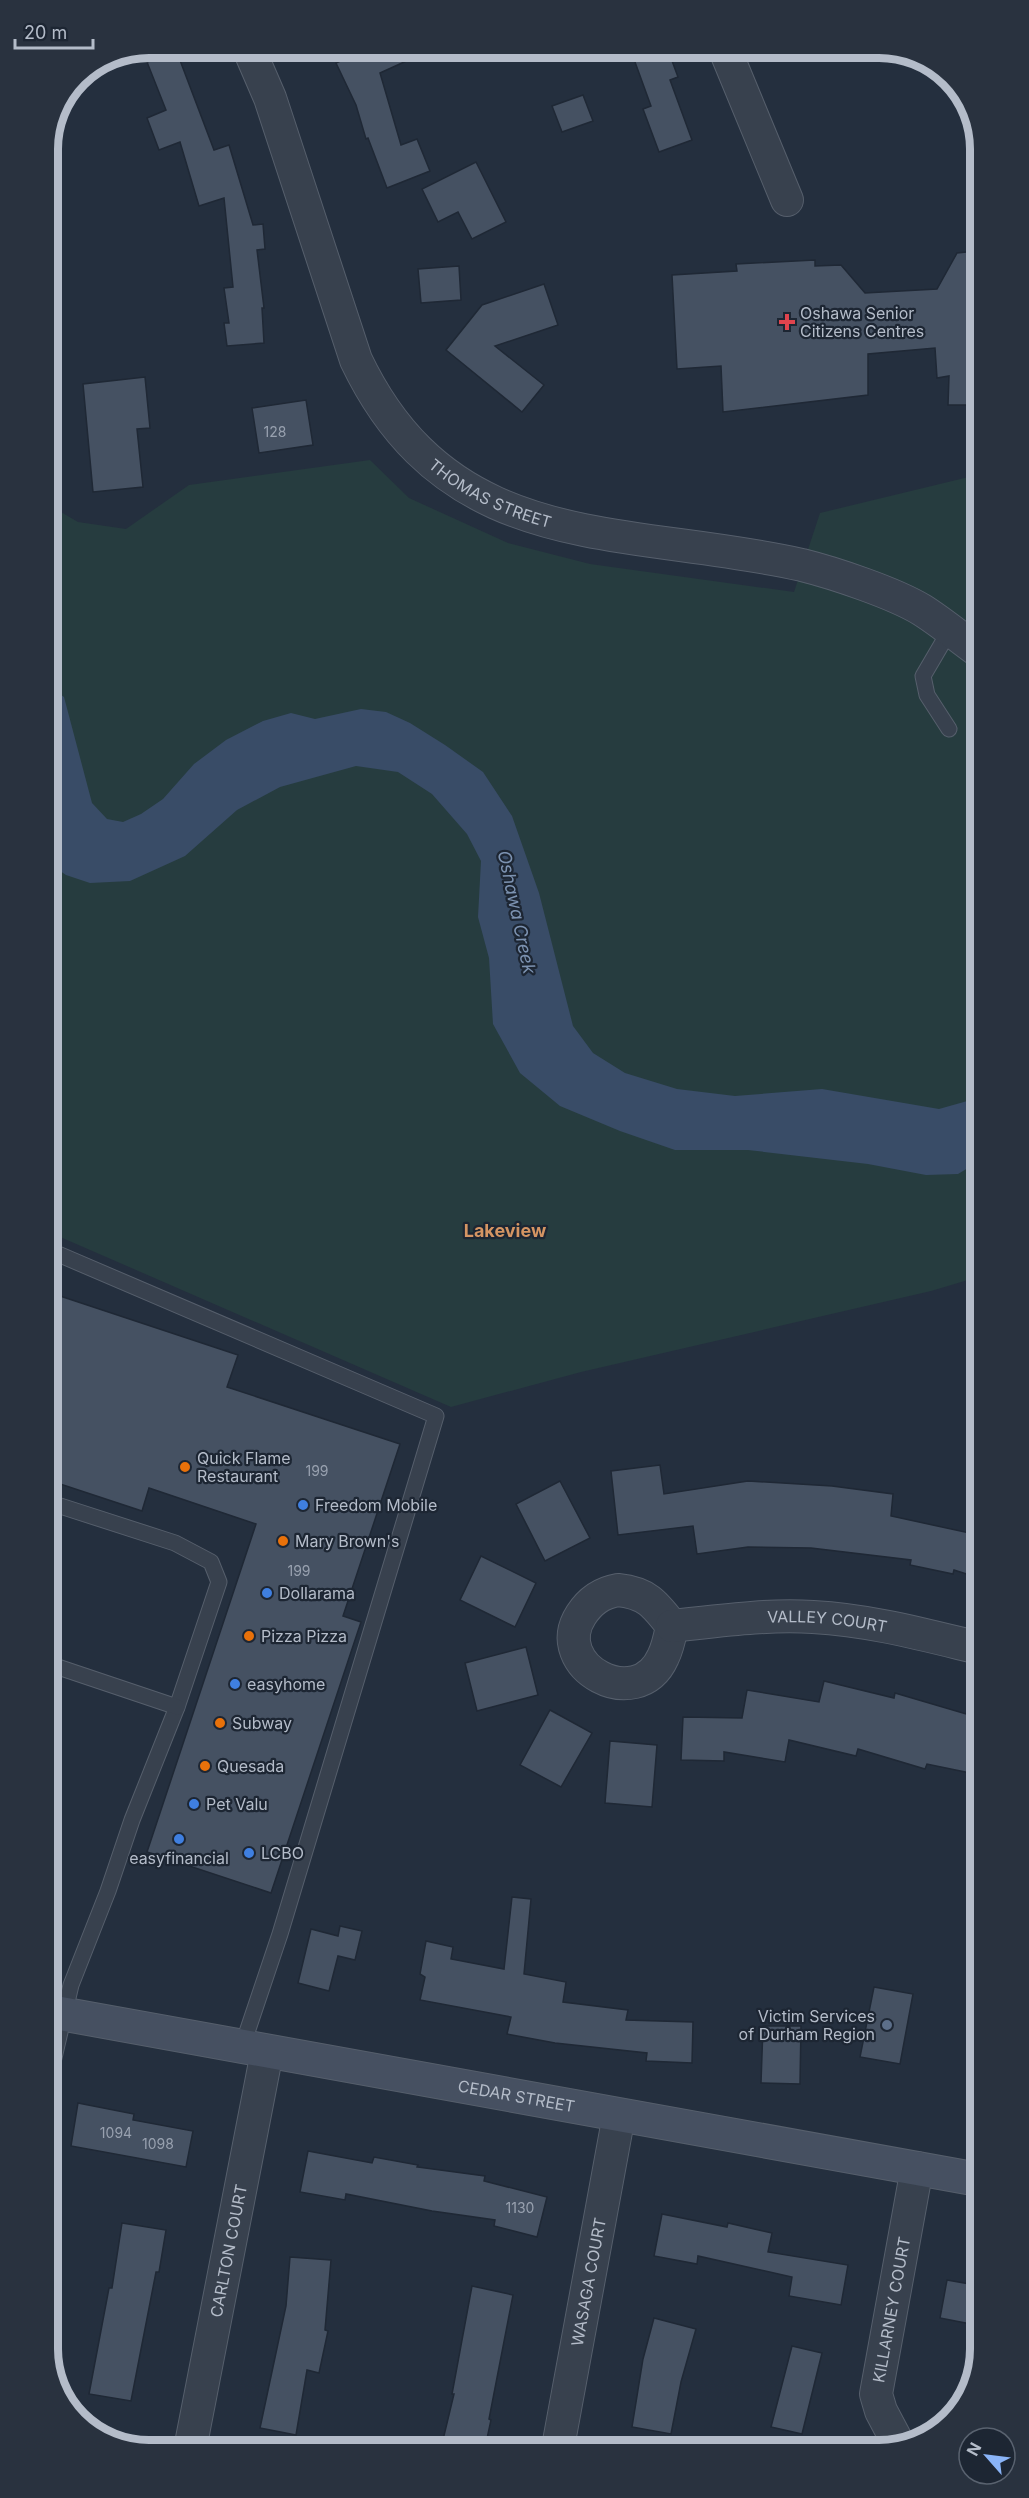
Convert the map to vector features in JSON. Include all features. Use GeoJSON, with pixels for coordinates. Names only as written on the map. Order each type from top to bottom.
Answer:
{"type":"FeatureCollection","features":[{"type":"Feature","properties":{"kind":"street","name":"THOMAS STREET"},"geometry":{"type":"LineString","coordinates":[[253,59],[270,98],[356,360],[372,391],[417,449],[458,483],[504,507],[541,520],[625,539],[803,566],[866,586],[920,609],[970,645]]}},
{"type":"Feature","properties":{"kind":"street"},"geometry":{"type":"LineString","coordinates":[[728,59],[787,200]]}},
{"type":"Feature","properties":{"kind":"street","name":"VALLEY COURT"},"geometry":{"type":"LineString","coordinates":[[672,1626],[781,1616],[814,1617],[856,1621],[970,1646]]}},
{"type":"Feature","properties":{"kind":"street","name":"CEDAR STREET"},"geometry":{"type":"LineString","coordinates":[[59,2013],[970,2178]]}},
{"type":"Feature","properties":{"kind":"street","name":"CARLTON COURT"},"geometry":{"type":"LineString","coordinates":[[192,2439],[255,2050]]}},
{"type":"Feature","properties":{"kind":"street","name":"WASAGA COURT"},"geometry":{"type":"LineString","coordinates":[[559,2440],[619,2115]]}},
{"type":"Feature","properties":{"kind":"street","name":"KILLARNEY COURT"},"geometry":{"type":"LineString","coordinates":[[895,2438],[881,2412],[876,2394],[917,2168]]}},
{"type":"Feature","properties":{"kind":"lane"},"geometry":{"type":"LineString","coordinates":[[949,729],[927,695],[924,676],[950,630]]}},
{"type":"Feature","properties":{"kind":"lane"},"geometry":{"type":"LineString","coordinates":[[59,1254],[436,1416],[284,1923],[255,2050]]}},
{"type":"Feature","properties":{"kind":"lane"},"geometry":{"type":"LineString","coordinates":[[59,1506],[175,1543],[211,1562],[219,1582],[177,1707],[76,1972],[59,2011]]}},
{"type":"Feature","properties":{"kind":"lane"},"geometry":{"type":"LineString","coordinates":[[59,1667],[177,1707]]}},
{"type":"Feature","properties":{"kind":"green space"},"geometry":{"type":"Polygon","coordinates":[[[370,460],[409,498],[508,543],[590,564],[794,592],[820,513],[970,477],[970,1279],[931,1291],[581,1372],[451,1407],[59,1236],[59,511],[78,522],[126,529],[189,485],[370,460]]]}},
{"type":"Feature","properties":{"kind":"water","name":"Oshawa Creek"},"geometry":{"type":"Polygon","coordinates":[[[59,693],[64,697],[92,803],[107,819],[123,822],[141,814],[163,799],[194,764],[226,740],[263,721],[291,713],[315,719],[361,709],[386,712],[410,723],[483,772],[512,816],[539,893],[573,1026],[593,1053],[625,1073],[677,1089],[735,1096],[822,1089],[939,1109],[970,1100],[970,1167],[958,1174],[926,1175],[868,1164],[748,1150],[675,1150],[620,1131],[560,1106],[520,1073],[493,1024],[489,958],[478,917],[481,861],[467,834],[432,794],[398,772],[356,766],[280,787],[237,810],[185,856],[130,881],[90,883],[59,870],[59,693]]]}},
{"type":"Feature","properties":{"kind":"building"},"geometry":{"type":"Polygon","coordinates":[[[155,59],[180,59],[214,150],[229,145],[253,225],[263,224],[265,249],[257,250],[264,308],[262,308],[264,343],[227,346],[224,323],[229,323],[224,288],[233,287],[224,198],[199,206],[180,142],[159,150],[147,118],[166,110],[147,62],[155,59]]]}},
{"type":"Feature","properties":{"kind":"building"},"geometry":{"type":"Polygon","coordinates":[[[345,59],[411,59],[380,73],[401,145],[417,139],[430,171],[387,188],[368,138],[366,139],[356,105],[336,63],[345,59]]]}},
{"type":"Feature","properties":{"kind":"building"},"geometry":{"type":"Polygon","coordinates":[[[634,59],[671,59],[678,77],[670,80],[692,140],[659,152],[643,109],[651,106],[634,59]]]}},
{"type":"Feature","properties":{"kind":"building"},"geometry":{"type":"Polygon","coordinates":[[[583,95],[593,121],[562,132],[552,106],[583,95]]]}},
{"type":"Feature","properties":{"kind":"building"},"geometry":{"type":"Polygon","coordinates":[[[476,162],[506,222],[472,239],[458,212],[438,222],[422,189],[476,162]]]}},
{"type":"Feature","properties":{"kind":"building","name":"Oshawa Senior Citizens Centres"},"geometry":{"type":"Polygon","coordinates":[[[970,252],[970,405],[948,405],[949,376],[937,378],[935,348],[868,354],[868,395],[723,412],[721,366],[677,369],[672,275],[737,271],[736,264],[815,260],[815,266],[841,265],[865,293],[937,289],[957,253],[970,252]]]}},
{"type":"Feature","properties":{"kind":"building"},"geometry":{"type":"Polygon","coordinates":[[[459,266],[461,300],[421,303],[418,269],[459,266]]]}},
{"type":"Feature","properties":{"kind":"building"},"geometry":{"type":"Polygon","coordinates":[[[544,284],[558,325],[495,346],[544,385],[522,412],[446,350],[482,305],[544,284]]]}},
{"type":"Feature","properties":{"kind":"building"},"geometry":{"type":"Polygon","coordinates":[[[145,377],[150,428],[137,429],[143,487],[93,492],[83,384],[145,377]]]}},
{"type":"Feature","properties":{"kind":"building"},"geometry":{"type":"Polygon","coordinates":[[[306,400],[313,445],[259,453],[252,408],[306,400]]]}},
{"type":"Feature","properties":{"kind":"building"},"geometry":{"type":"Polygon","coordinates":[[[59,1296],[238,1355],[227,1387],[400,1444],[343,1616],[361,1622],[271,1893],[147,1852],[256,1524],[149,1488],[142,1511],[59,1484],[59,1296]]]}},
{"type":"Feature","properties":{"kind":"building"},"geometry":{"type":"Polygon","coordinates":[[[660,1465],[664,1494],[748,1481],[832,1486],[893,1494],[891,1516],[970,1533],[970,1575],[954,1570],[953,1574],[910,1565],[911,1560],[811,1548],[748,1547],[697,1554],[693,1526],[618,1535],[611,1471],[660,1465]]]}},
{"type":"Feature","properties":{"kind":"building"},"geometry":{"type":"Polygon","coordinates":[[[560,1481],[590,1538],[545,1561],[516,1504],[560,1481]]]}},
{"type":"Feature","properties":{"kind":"building"},"geometry":{"type":"Polygon","coordinates":[[[481,1556],[536,1583],[515,1627],[460,1600],[481,1556]]]}},
{"type":"Feature","properties":{"kind":"building"},"geometry":{"type":"Polygon","coordinates":[[[526,1647],[538,1695],[477,1711],[465,1663],[526,1647]]]}},
{"type":"Feature","properties":{"kind":"building"},"geometry":{"type":"Polygon","coordinates":[[[824,1681],[894,1698],[895,1693],[970,1715],[970,1773],[927,1764],[925,1769],[858,1749],[856,1756],[789,1740],[785,1762],[724,1752],[724,1761],[681,1760],[683,1717],[742,1718],[747,1690],[819,1702],[824,1681]]]}},
{"type":"Feature","properties":{"kind":"building"},"geometry":{"type":"Polygon","coordinates":[[[550,1710],[592,1733],[561,1787],[520,1765],[550,1710]]]}},
{"type":"Feature","properties":{"kind":"building"},"geometry":{"type":"Polygon","coordinates":[[[610,1741],[657,1745],[652,1807],[605,1803],[610,1741]]]}},
{"type":"Feature","properties":{"kind":"building"},"geometry":{"type":"Polygon","coordinates":[[[512,1897],[531,1899],[524,1974],[566,1982],[563,2002],[628,2010],[626,2020],[693,2022],[692,2063],[646,2061],[647,2053],[555,2043],[507,2034],[511,2017],[420,2000],[425,1977],[420,1974],[426,1941],[453,1947],[451,1959],[504,1969],[512,1897]]]}},
{"type":"Feature","properties":{"kind":"building"},"geometry":{"type":"Polygon","coordinates":[[[340,1926],[362,1931],[355,1960],[338,1956],[329,1991],[298,1983],[311,1929],[338,1936],[340,1926]]]}},
{"type":"Feature","properties":{"kind":"building","name":"Victim Services of Durham Region"},"geometry":{"type":"Polygon","coordinates":[[[874,1987],[913,1994],[900,2064],[860,2057],[874,1987]]]}},
{"type":"Feature","properties":{"kind":"building"},"geometry":{"type":"Polygon","coordinates":[[[763,2026],[801,2026],[800,2084],[761,2083],[763,2026]]]}},
{"type":"Feature","properties":{"kind":"building"},"geometry":{"type":"Polygon","coordinates":[[[78,2103],[134,2114],[133,2120],[193,2131],[186,2167],[71,2146],[78,2103]]]}},
{"type":"Feature","properties":{"kind":"building"},"geometry":{"type":"Polygon","coordinates":[[[308,2151],[372,2163],[374,2157],[418,2165],[417,2167],[485,2176],[484,2181],[547,2197],[537,2237],[494,2226],[495,2220],[432,2211],[346,2194],[345,2200],[300,2192],[308,2151]]]}},
{"type":"Feature","properties":{"kind":"building"},"geometry":{"type":"Polygon","coordinates":[[[662,2214],[727,2227],[728,2223],[772,2233],[768,2252],[848,2265],[841,2305],[789,2296],[792,2277],[698,2256],[697,2264],[654,2256],[662,2214]]]}},
{"type":"Feature","properties":{"kind":"building"},"geometry":{"type":"Polygon","coordinates":[[[122,2223],[166,2230],[131,2401],[89,2394],[109,2288],[112,2288],[122,2223]]]}},
{"type":"Feature","properties":{"kind":"building"},"geometry":{"type":"Polygon","coordinates":[[[290,2257],[331,2260],[325,2330],[328,2331],[319,2373],[307,2370],[296,2435],[260,2428],[286,2306],[290,2257]]]}},
{"type":"Feature","properties":{"kind":"building"},"geometry":{"type":"Polygon","coordinates":[[[947,2280],[970,2284],[970,2324],[940,2318],[947,2280]]]}},
{"type":"Feature","properties":{"kind":"building"},"geometry":{"type":"Polygon","coordinates":[[[472,2286],[513,2295],[487,2439],[443,2439],[454,2394],[452,2394],[472,2286]]]}},
{"type":"Feature","properties":{"kind":"building"},"geometry":{"type":"Polygon","coordinates":[[[654,2318],[696,2329],[681,2382],[671,2434],[632,2427],[643,2359],[654,2318]]]}},
{"type":"Feature","properties":{"kind":"building"},"geometry":{"type":"Polygon","coordinates":[[[792,2346],[822,2353],[802,2434],[771,2427],[792,2346]]]}},
{"type":"Feature","properties":{"kind":"place","name":"Oshawa Senior Citizens Centres"},"geometry":{"type":"Point","coordinates":[787,322]}},
{"type":"Feature","properties":{"kind":"place","name":"Quick Flame Restaurant"},"geometry":{"type":"Point","coordinates":[185,1467]}},
{"type":"Feature","properties":{"kind":"place","name":"Freedom Mobile"},"geometry":{"type":"Point","coordinates":[303,1505]}},
{"type":"Feature","properties":{"kind":"place","name":"Mary Brown's"},"geometry":{"type":"Point","coordinates":[283,1541]}},
{"type":"Feature","properties":{"kind":"place","name":"Dollarama"},"geometry":{"type":"Point","coordinates":[267,1593]}},
{"type":"Feature","properties":{"kind":"place","name":"Pizza Pizza"},"geometry":{"type":"Point","coordinates":[249,1636]}},
{"type":"Feature","properties":{"kind":"place","name":"easyhome"},"geometry":{"type":"Point","coordinates":[235,1684]}},
{"type":"Feature","properties":{"kind":"place","name":"Subway"},"geometry":{"type":"Point","coordinates":[220,1723]}},
{"type":"Feature","properties":{"kind":"place","name":"Quesada"},"geometry":{"type":"Point","coordinates":[205,1766]}},
{"type":"Feature","properties":{"kind":"place","name":"Pet Valu"},"geometry":{"type":"Point","coordinates":[194,1804]}},
{"type":"Feature","properties":{"kind":"place","name":"easyfinancial"},"geometry":{"type":"Point","coordinates":[179,1839]}},
{"type":"Feature","properties":{"kind":"place","name":"LCBO"},"geometry":{"type":"Point","coordinates":[249,1853]}},
{"type":"Feature","properties":{"kind":"place","name":"Victim Services of Durham Region"},"geometry":{"type":"Point","coordinates":[887,2025]}},
{"type":"Feature","properties":{"kind":"district","name":"Lakeview"},"geometry":{"type":"Point","coordinates":[505,1230]}}]}
